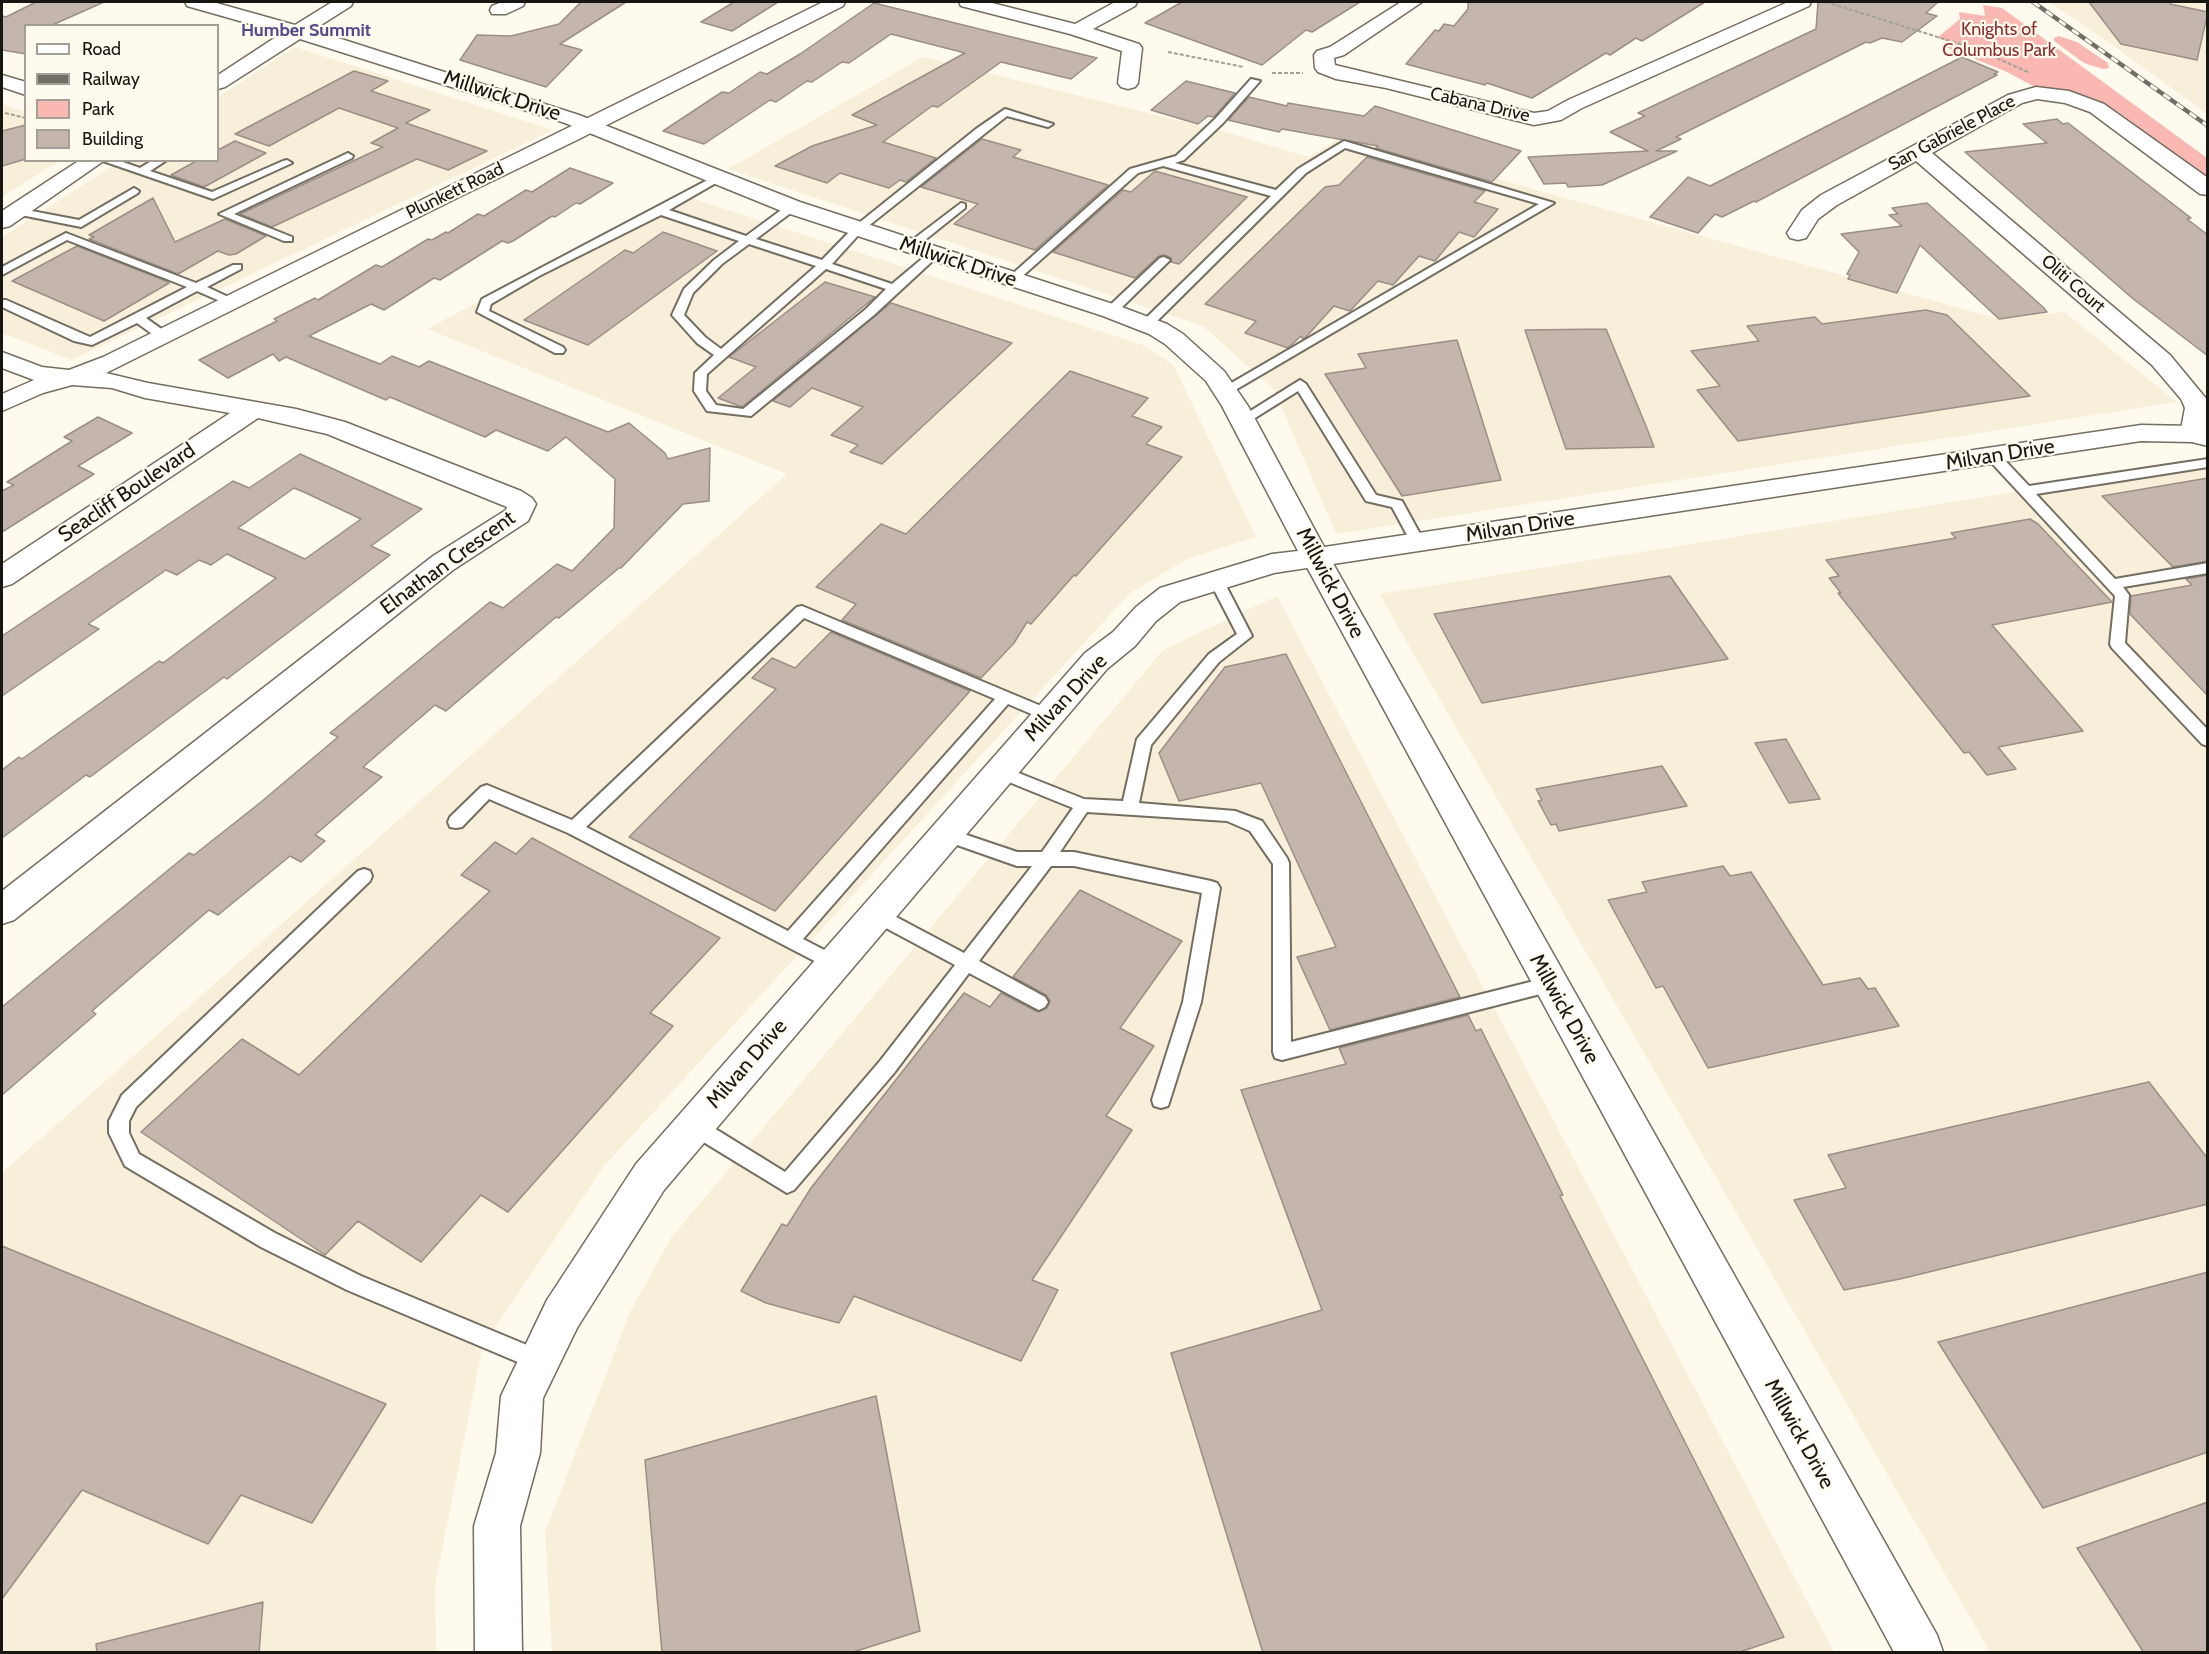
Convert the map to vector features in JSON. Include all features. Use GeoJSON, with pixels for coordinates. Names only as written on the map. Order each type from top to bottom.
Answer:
{"type":"FeatureCollection","features":[{"type":"Feature","properties":{"kind":"street","name":"Millwick Drive"},"geometry":{"type":"LineString","coordinates":[[194,2],[298,32],[591,125],[792,207],[1147,324],[1174,339],[1200,361],[1226,392],[1242,420],[1550,985],[1920,1653]]}},
{"type":"Feature","properties":{"kind":"street"},"geometry":{"type":"LineString","coordinates":[[219,82],[344,2]]}},
{"type":"Feature","properties":{"kind":"street","name":"Plunkett Road"},"geometry":{"type":"LineString","coordinates":[[2,403],[34,388],[73,377],[111,362],[836,2]]}},
{"type":"Feature","properties":{"kind":"street"},"geometry":{"type":"LineString","coordinates":[[968,2],[1077,30],[1132,48],[1128,83]]}},
{"type":"Feature","properties":{"kind":"street"},"geometry":{"type":"LineString","coordinates":[[1077,30],[1128,2]]}},
{"type":"Feature","properties":{"kind":"street","name":"Cabana Drive"},"geometry":{"type":"LineString","coordinates":[[1413,2],[1337,51],[1324,56],[1325,68],[1336,73],[1386,82],[1534,119],[1554,116],[1575,104],[1802,2]]}},
{"type":"Feature","properties":{"kind":"street"},"geometry":{"type":"LineString","coordinates":[[2,81],[24,88]]}},
{"type":"Feature","properties":{"kind":"street","name":"San Gabriele Place"},"geometry":{"type":"LineString","coordinates":[[1798,233],[1810,215],[1822,205],[2021,96],[2052,93],[2077,99],[2097,108],[2208,189]]}},
{"type":"Feature","properties":{"kind":"street","name":"Oliti Court"},"geometry":{"type":"LineString","coordinates":[[1918,152],[2162,360],[2193,397],[2198,408],[2200,436]]}},
{"type":"Feature","properties":{"kind":"street"},"geometry":{"type":"LineString","coordinates":[[9,216],[92,162]]}},
{"type":"Feature","properties":{"kind":"street","name":"Elnathan Crescent"},"geometry":{"type":"LineString","coordinates":[[2,359],[36,373],[114,381],[145,390],[296,417],[336,428],[511,497],[522,504],[522,509],[505,524],[443,563],[2,910]]}},
{"type":"Feature","properties":{"kind":"street","name":"Seacliff Boulevard"},"geometry":{"type":"LineString","coordinates":[[2,577],[254,409]]}},
{"type":"Feature","properties":{"kind":"street","name":"Milvan Drive"},"geometry":{"type":"LineString","coordinates":[[498,1653],[497,1526],[518,1453],[522,1396],[562,1314],[650,1177],[1096,661],[1124,639],[1146,614],[1170,595],[1272,564],[2141,434],[2200,436]]}},
{"type":"Feature","properties":{"kind":"lane"},"geometry":{"type":"LineString","coordinates":[[1013,279],[1134,171],[1180,158],[1219,121],[1255,81]]}},
{"type":"Feature","properties":{"kind":"lane"},"geometry":{"type":"LineString","coordinates":[[934,254],[870,312],[746,413],[712,408],[700,391],[701,374],[824,265],[858,229],[1005,112],[1048,124]]}},
{"type":"Feature","properties":{"kind":"lane"},"geometry":{"type":"LineString","coordinates":[[1147,324],[1302,171],[1344,144],[1548,203],[1226,392]]}},
{"type":"Feature","properties":{"kind":"lane"},"geometry":{"type":"LineString","coordinates":[[288,239],[225,214],[348,156]]}},
{"type":"Feature","properties":{"kind":"lane"},"geometry":{"type":"LineString","coordinates":[[111,162],[213,196],[287,163]]}},
{"type":"Feature","properties":{"kind":"lane"},"geometry":{"type":"LineString","coordinates":[[141,172],[158,162]]}},
{"type":"Feature","properties":{"kind":"lane"},"geometry":{"type":"LineString","coordinates":[[1160,162],[1277,194]]}},
{"type":"Feature","properties":{"kind":"lane"},"geometry":{"type":"LineString","coordinates":[[559,350],[483,312],[486,302],[535,274],[660,211],[717,178]]}},
{"type":"Feature","properties":{"kind":"lane"},"geometry":{"type":"LineString","coordinates":[[9,216],[81,224],[134,190]]}},
{"type":"Feature","properties":{"kind":"lane"},"geometry":{"type":"LineString","coordinates":[[911,246],[961,206]]}},
{"type":"Feature","properties":{"kind":"lane"},"geometry":{"type":"LineString","coordinates":[[721,355],[701,340],[678,315],[688,292],[718,262],[792,207]]}},
{"type":"Feature","properties":{"kind":"lane"},"geometry":{"type":"LineString","coordinates":[[660,211],[894,288]]}},
{"type":"Feature","properties":{"kind":"lane"},"geometry":{"type":"LineString","coordinates":[[2,270],[66,236],[233,302]]}},
{"type":"Feature","properties":{"kind":"lane"},"geometry":{"type":"LineString","coordinates":[[1111,311],[1164,260]]}},
{"type":"Feature","properties":{"kind":"lane"},"geometry":{"type":"LineString","coordinates":[[2,303],[84,340],[100,338],[237,267]]}},
{"type":"Feature","properties":{"kind":"lane"},"geometry":{"type":"LineString","coordinates":[[138,318],[163,336]]}},
{"type":"Feature","properties":{"kind":"lane"},"geometry":{"type":"LineString","coordinates":[[1242,420],[1300,384],[1371,498],[1397,504],[1418,543]]}},
{"type":"Feature","properties":{"kind":"lane"},"geometry":{"type":"LineString","coordinates":[[1993,456],[2122,595],[2117,644],[2208,740]]}},
{"type":"Feature","properties":{"kind":"lane"},"geometry":{"type":"LineString","coordinates":[[2025,491],[2208,463]]}},
{"type":"Feature","properties":{"kind":"lane"},"geometry":{"type":"LineString","coordinates":[[2112,584],[2208,568]]}},
{"type":"Feature","properties":{"kind":"lane"},"geometry":{"type":"LineString","coordinates":[[1130,808],[1143,743],[1214,658],[1245,636],[1216,580]]}},
{"type":"Feature","properties":{"kind":"lane"},"geometry":{"type":"LineString","coordinates":[[574,828],[802,611],[1048,715]]}},
{"type":"Feature","properties":{"kind":"lane"},"geometry":{"type":"LineString","coordinates":[[791,940],[1006,697]]}},
{"type":"Feature","properties":{"kind":"lane"},"geometry":{"type":"LineString","coordinates":[[1000,772],[1083,805],[1229,815],[1256,826],[1281,863],[1282,1052],[1550,985]]}},
{"type":"Feature","properties":{"kind":"lane"},"geometry":{"type":"LineString","coordinates":[[456,822],[486,791],[574,828],[834,963]]}},
{"type":"Feature","properties":{"kind":"lane"},"geometry":{"type":"LineString","coordinates":[[694,1126],[788,1184],[886,1067],[1046,860],[1083,805]]}},
{"type":"Feature","properties":{"kind":"lane"},"geometry":{"type":"LineString","coordinates":[[946,834],[1017,859],[1074,859],[1211,888],[1192,1002],[1161,1100]]}},
{"type":"Feature","properties":{"kind":"lane"},"geometry":{"type":"LineString","coordinates":[[364,876],[129,1101],[119,1120],[118,1133],[132,1161],[268,1240],[354,1283],[539,1360]]}},
{"type":"Feature","properties":{"kind":"lane"},"geometry":{"type":"LineString","coordinates":[[877,915],[1039,1002]]}},
{"type":"Feature","properties":{"kind":"path"},"geometry":{"type":"LineString","coordinates":[[1826,2],[1979,50],[2033,75]]}},
{"type":"Feature","properties":{"kind":"path"},"geometry":{"type":"LineString","coordinates":[[5,113],[24,118]]}},
{"type":"Feature","properties":{"kind":"shaded area"},"geometry":{"type":"Polygon","coordinates":[[[2049,2],[2207,2],[2207,114],[2115,47],[2049,2]]]}},
{"type":"Feature","properties":{"kind":"shaded area"},"geometry":{"type":"Polygon","coordinates":[[[295,47],[553,130],[72,360],[2,333],[2,237],[118,162],[219,162],[219,96],[295,47]]]}},
{"type":"Feature","properties":{"kind":"shaded area"},"geometry":{"type":"Polygon","coordinates":[[[923,57],[1229,133],[1309,157],[1343,136],[1999,319],[2064,312],[2177,402],[1336,534],[1274,390],[1203,326],[728,169],[923,57]]]}},
{"type":"Feature","properties":{"kind":"shaded area"},"geometry":{"type":"Polygon","coordinates":[[[2,104],[24,112],[24,162],[57,162],[2,197],[2,104]]]}},
{"type":"Feature","properties":{"kind":"shaded area"},"geometry":{"type":"Polygon","coordinates":[[[679,194],[1146,346],[1174,366],[1256,537],[1187,559],[1130,593],[605,1165],[483,1345],[435,1586],[436,1652],[2,1652],[2,1173],[787,474],[427,329],[679,194]]]}},
{"type":"Feature","properties":{"kind":"shaded area"},"geometry":{"type":"Polygon","coordinates":[[[2207,461],[2207,1652],[1990,1652],[1379,594],[2207,461]]]}},
{"type":"Feature","properties":{"kind":"shaded area"},"geometry":{"type":"Polygon","coordinates":[[[1277,596],[1834,1652],[552,1652],[545,1532],[630,1312],[671,1238],[1163,650],[1277,596]]]}},
{"type":"Feature","properties":{"kind":"green space","name":"Knights of Columbus Park"},"geometry":{"type":"Polygon","coordinates":[[[1983,5],[2002,8],[2207,158],[2207,179],[2121,114],[2097,100],[2071,92],[2035,87],[2007,72],[1943,46],[1950,42],[1937,38],[1960,19],[1959,12],[1985,16],[1983,5]]]}},
{"type":"Feature","properties":{"kind":"green space"},"geometry":{"type":"Polygon","coordinates":[[[2059,36],[2077,42],[2108,63],[2109,68],[2103,69],[2084,63],[2054,41],[2054,38],[2059,36]]]}},
{"type":"Feature","properties":{"kind":"building"},"geometry":{"type":"Polygon","coordinates":[[[36,2],[104,2],[54,24],[24,24],[24,54],[2,50],[2,16],[6,17],[36,2]]]}},
{"type":"Feature","properties":{"kind":"building"},"geometry":{"type":"Polygon","coordinates":[[[581,2],[626,2],[560,44],[582,50],[546,87],[460,60],[477,35],[511,36],[559,24],[581,2]]]}},
{"type":"Feature","properties":{"kind":"building"},"geometry":{"type":"Polygon","coordinates":[[[734,2],[778,2],[732,31],[701,22],[734,2]]]}},
{"type":"Feature","properties":{"kind":"building"},"geometry":{"type":"Polygon","coordinates":[[[1182,2],[1360,2],[1312,32],[1306,30],[1262,65],[1145,23],[1182,2]]]}},
{"type":"Feature","properties":{"kind":"building"},"geometry":{"type":"Polygon","coordinates":[[[1468,2],[1705,2],[1642,41],[1636,38],[1610,55],[1606,53],[1532,98],[1487,83],[1485,85],[1406,64],[1435,30],[1439,31],[1444,24],[1454,26],[1468,9],[1468,2]]]}},
{"type":"Feature","properties":{"kind":"building"},"geometry":{"type":"Polygon","coordinates":[[[1818,2],[1938,2],[1926,13],[1937,16],[1902,42],[1882,38],[1870,43],[1866,42],[1676,137],[1681,139],[1656,151],[1677,151],[1602,185],[1568,187],[1566,183],[1544,184],[1528,157],[1648,151],[1610,132],[1645,116],[1638,113],[1816,29],[1818,2]]]}},
{"type":"Feature","properties":{"kind":"building"},"geometry":{"type":"Polygon","coordinates":[[[2089,2],[2171,2],[2170,4],[2208,12],[2197,60],[2121,44],[2089,2]]]}},
{"type":"Feature","properties":{"kind":"building"},"geometry":{"type":"Polygon","coordinates":[[[874,3],[1097,58],[1071,79],[1001,62],[938,107],[932,106],[883,142],[936,158],[906,182],[900,180],[889,188],[840,173],[827,183],[775,166],[812,146],[877,125],[852,115],[965,53],[891,34],[849,63],[842,62],[812,82],[807,81],[776,102],[770,100],[704,144],[663,131],[722,92],[729,93],[760,72],[767,74],[800,54],[874,3]]]}},
{"type":"Feature","properties":{"kind":"building"},"geometry":{"type":"Polygon","coordinates":[[[1962,57],[1998,72],[1994,74],[1997,75],[1756,202],[1722,217],[1715,214],[1698,233],[1650,217],[1688,177],[1710,186],[1962,57]]]}},
{"type":"Feature","properties":{"kind":"building"},"geometry":{"type":"Polygon","coordinates":[[[354,71],[388,81],[371,91],[430,110],[406,123],[487,151],[448,170],[417,159],[272,227],[240,214],[383,147],[371,143],[398,128],[339,108],[269,146],[235,134],[354,71]]]}},
{"type":"Feature","properties":{"kind":"building"},"geometry":{"type":"Polygon","coordinates":[[[1186,81],[1235,93],[1214,117],[1208,116],[1198,124],[1151,110],[1186,81]]]}},
{"type":"Feature","properties":{"kind":"building"},"geometry":{"type":"Polygon","coordinates":[[[1249,97],[1287,106],[1288,103],[1364,116],[1375,106],[1521,151],[1492,182],[1376,148],[1378,146],[1282,129],[1279,132],[1228,120],[1249,97]]]}},
{"type":"Feature","properties":{"kind":"building"},"geometry":{"type":"Polygon","coordinates":[[[2057,119],[2063,124],[2068,123],[2191,218],[2187,219],[2208,235],[2208,356],[2132,298],[1965,152],[2047,143],[2023,124],[2057,119]]]}},
{"type":"Feature","properties":{"kind":"building"},"geometry":{"type":"Polygon","coordinates":[[[24,126],[24,160],[2,166],[2,131],[24,126]]]}},
{"type":"Feature","properties":{"kind":"building"},"geometry":{"type":"Polygon","coordinates":[[[982,139],[1021,150],[1013,157],[1108,185],[1035,250],[954,224],[978,204],[921,187],[982,139]]]}},
{"type":"Feature","properties":{"kind":"building"},"geometry":{"type":"Polygon","coordinates":[[[235,141],[266,153],[204,187],[171,175],[194,162],[219,162],[219,149],[235,141]]]}},
{"type":"Feature","properties":{"kind":"building"},"geometry":{"type":"Polygon","coordinates":[[[1367,157],[1485,191],[1474,202],[1498,209],[1474,237],[1459,232],[1435,261],[1419,256],[1393,285],[1378,281],[1350,311],[1334,306],[1306,337],[1303,339],[1301,336],[1288,348],[1245,333],[1256,321],[1205,304],[1325,187],[1339,185],[1367,157]]]}},
{"type":"Feature","properties":{"kind":"building"},"geometry":{"type":"Polygon","coordinates":[[[570,168],[613,183],[580,204],[576,203],[555,217],[552,216],[513,241],[508,243],[502,241],[440,280],[434,278],[384,310],[371,304],[309,336],[380,364],[392,356],[419,367],[429,361],[608,432],[629,423],[665,453],[668,459],[710,448],[709,501],[683,504],[621,568],[559,618],[556,617],[446,711],[435,705],[363,767],[382,777],[315,835],[325,841],[301,862],[290,856],[218,915],[209,910],[92,1011],[96,1014],[2,1095],[2,1007],[189,853],[194,855],[261,802],[338,737],[330,733],[490,602],[503,608],[557,564],[572,571],[614,528],[615,479],[566,437],[548,451],[496,430],[485,437],[390,397],[386,400],[286,357],[279,361],[273,354],[228,378],[199,360],[277,321],[274,319],[315,298],[318,300],[376,265],[382,267],[428,239],[432,240],[448,233],[478,214],[484,216],[526,190],[532,192],[570,168]]]}},
{"type":"Feature","properties":{"kind":"building"},"geometry":{"type":"Polygon","coordinates":[[[1155,171],[1247,197],[1179,264],[1171,262],[1171,258],[1165,255],[1159,256],[1135,278],[1053,252],[1123,190],[1131,192],[1155,171]]]}},
{"type":"Feature","properties":{"kind":"building"},"geometry":{"type":"Polygon","coordinates":[[[153,198],[175,242],[225,219],[266,236],[236,254],[229,255],[218,251],[178,274],[89,239],[94,237],[89,235],[153,198]]]}},
{"type":"Feature","properties":{"kind":"building"},"geometry":{"type":"Polygon","coordinates":[[[1927,203],[2047,312],[1999,319],[1920,245],[1897,293],[1848,279],[1850,275],[1847,274],[1859,252],[1841,234],[1902,226],[1889,215],[1898,214],[1892,208],[1927,203]]]}},
{"type":"Feature","properties":{"kind":"building"},"geometry":{"type":"Polygon","coordinates":[[[663,232],[717,251],[588,345],[524,320],[625,250],[633,253],[663,232]]]}},
{"type":"Feature","properties":{"kind":"building"},"geometry":{"type":"Polygon","coordinates":[[[77,246],[169,283],[104,321],[12,281],[77,246]]]}},
{"type":"Feature","properties":{"kind":"building"},"geometry":{"type":"Polygon","coordinates":[[[825,282],[875,297],[742,407],[718,398],[756,367],[729,357],[825,282]]]}},
{"type":"Feature","properties":{"kind":"building"},"geometry":{"type":"Polygon","coordinates":[[[891,303],[1012,343],[882,464],[850,452],[858,445],[831,435],[863,407],[812,388],[790,407],[773,401],[891,303]]]}},
{"type":"Feature","properties":{"kind":"building"},"geometry":{"type":"Polygon","coordinates":[[[1926,310],[1947,315],[2030,396],[1738,441],[1697,390],[1720,386],[1691,351],[1759,341],[1747,326],[1815,317],[1822,324],[1926,310]]]}},
{"type":"Feature","properties":{"kind":"building"},"geometry":{"type":"Polygon","coordinates":[[[1606,329],[1654,447],[1566,449],[1525,330],[1606,329]]]}},
{"type":"Feature","properties":{"kind":"building"},"geometry":{"type":"Polygon","coordinates":[[[1457,340],[1501,480],[1402,496],[1325,374],[1366,368],[1358,354],[1457,340]]]}},
{"type":"Feature","properties":{"kind":"building"},"geometry":{"type":"Polygon","coordinates":[[[1070,371],[1148,398],[1132,416],[1162,427],[1146,444],[1182,457],[1076,576],[1074,575],[1031,624],[1027,622],[1014,643],[981,678],[842,620],[856,604],[816,587],[881,524],[906,534],[1070,371]]]}},
{"type":"Feature","properties":{"kind":"building"},"geometry":{"type":"Polygon","coordinates":[[[98,417],[132,433],[78,466],[94,474],[2,532],[2,491],[14,485],[7,482],[72,441],[64,437],[98,417]]]}},
{"type":"Feature","properties":{"kind":"building"},"geometry":{"type":"Polygon","coordinates":[[[300,454],[422,509],[371,546],[390,555],[227,679],[224,677],[90,777],[86,775],[2,838],[2,770],[19,757],[22,759],[159,661],[163,663],[276,578],[227,554],[211,565],[199,560],[177,575],[166,570],[88,624],[99,629],[2,696],[2,636],[233,481],[249,488],[300,454]],[[294,488],[238,528],[305,559],[361,519],[294,488]]]}},
{"type":"Feature","properties":{"kind":"building"},"geometry":{"type":"Polygon","coordinates":[[[2208,478],[2208,561],[2173,567],[2102,496],[2208,478]]]}},
{"type":"Feature","properties":{"kind":"building"},"geometry":{"type":"Polygon","coordinates":[[[2030,519],[2038,524],[2112,602],[1992,625],[2083,731],[1998,747],[2016,769],[1987,775],[1969,752],[1964,753],[1838,593],[1841,593],[1829,578],[1839,576],[1826,560],[1956,538],[1951,533],[2030,519]]]}},
{"type":"Feature","properties":{"kind":"building"},"geometry":{"type":"Polygon","coordinates":[[[2208,575],[2208,696],[2130,614],[2131,596],[2192,585],[2186,579],[2208,575]]]}},
{"type":"Feature","properties":{"kind":"building"},"geometry":{"type":"Polygon","coordinates":[[[1670,576],[1728,659],[1482,703],[1434,614],[1670,576]]]}},
{"type":"Feature","properties":{"kind":"building"},"geometry":{"type":"Polygon","coordinates":[[[831,632],[970,691],[775,911],[629,837],[776,689],[752,678],[772,658],[795,668],[831,632]]]}},
{"type":"Feature","properties":{"kind":"building"},"geometry":{"type":"Polygon","coordinates":[[[1286,654],[1460,997],[1330,1030],[1297,957],[1336,947],[1261,783],[1179,801],[1159,753],[1225,667],[1286,654]]]}},
{"type":"Feature","properties":{"kind":"building"},"geometry":{"type":"Polygon","coordinates":[[[1786,739],[1820,799],[1789,803],[1755,743],[1786,739]]]}},
{"type":"Feature","properties":{"kind":"building"},"geometry":{"type":"Polygon","coordinates":[[[1662,766],[1687,806],[1559,831],[1556,824],[1551,825],[1538,801],[1542,800],[1536,789],[1662,766]]]}},
{"type":"Feature","properties":{"kind":"building"},"geometry":{"type":"Polygon","coordinates":[[[532,838],[720,938],[650,1013],[673,1026],[508,1212],[481,1195],[421,1262],[358,1221],[325,1255],[141,1132],[242,1039],[299,1075],[490,891],[461,875],[495,842],[516,854],[532,838]]]}},
{"type":"Feature","properties":{"kind":"building"},"geometry":{"type":"Polygon","coordinates":[[[1723,866],[1730,876],[1751,872],[1823,985],[1860,978],[1868,989],[1875,988],[1899,1026],[1708,1068],[1663,986],[1656,988],[1608,900],[1647,892],[1642,882],[1723,866]]]}},
{"type":"Feature","properties":{"kind":"building"},"geometry":{"type":"Polygon","coordinates":[[[1080,890],[1182,941],[1120,1028],[1154,1046],[1106,1116],[1132,1130],[1032,1280],[1058,1290],[1021,1361],[854,1296],[839,1323],[766,1303],[741,1291],[782,1224],[787,1226],[811,1188],[964,993],[990,1007],[1001,993],[1038,1012],[1047,1008],[1050,1001],[1046,995],[1013,977],[1080,890]]]}},
{"type":"Feature","properties":{"kind":"building"},"geometry":{"type":"Polygon","coordinates":[[[1468,1015],[1476,1031],[1481,1029],[1563,1195],[1560,1196],[1784,1637],[1737,1653],[1263,1653],[1171,1353],[1322,1310],[1241,1090],[1346,1064],[1339,1048],[1468,1015]]]}},
{"type":"Feature","properties":{"kind":"building"},"geometry":{"type":"Polygon","coordinates":[[[2149,1082],[2208,1159],[2208,1204],[1900,1279],[1844,1290],[1794,1200],[1846,1188],[1828,1155],[2149,1082]]]}},
{"type":"Feature","properties":{"kind":"building"},"geometry":{"type":"Polygon","coordinates":[[[2,1246],[386,1404],[312,1523],[241,1495],[208,1544],[82,1490],[2,1599],[2,1246]]]}},
{"type":"Feature","properties":{"kind":"building"},"geometry":{"type":"Polygon","coordinates":[[[2208,1272],[2208,1452],[2043,1508],[1938,1342],[2208,1272]]]}},
{"type":"Feature","properties":{"kind":"building"},"geometry":{"type":"Polygon","coordinates":[[[876,1396],[920,1631],[850,1653],[662,1653],[645,1460],[876,1396]]]}},
{"type":"Feature","properties":{"kind":"building"},"geometry":{"type":"Polygon","coordinates":[[[2208,1502],[2208,1653],[2144,1653],[2077,1548],[2208,1502]]]}},
{"type":"Feature","properties":{"kind":"building"},"geometry":{"type":"Polygon","coordinates":[[[263,1602],[259,1653],[97,1653],[96,1644],[263,1602]]]}},
{"type":"Feature","properties":{"kind":"railway"},"geometry":{"type":"LineString","coordinates":[[2033,2],[2208,126]]}},
{"type":"Feature","properties":{"kind":"district","name":"Humber Summit"},"geometry":{"type":"Point","coordinates":[306,31]}}]}
